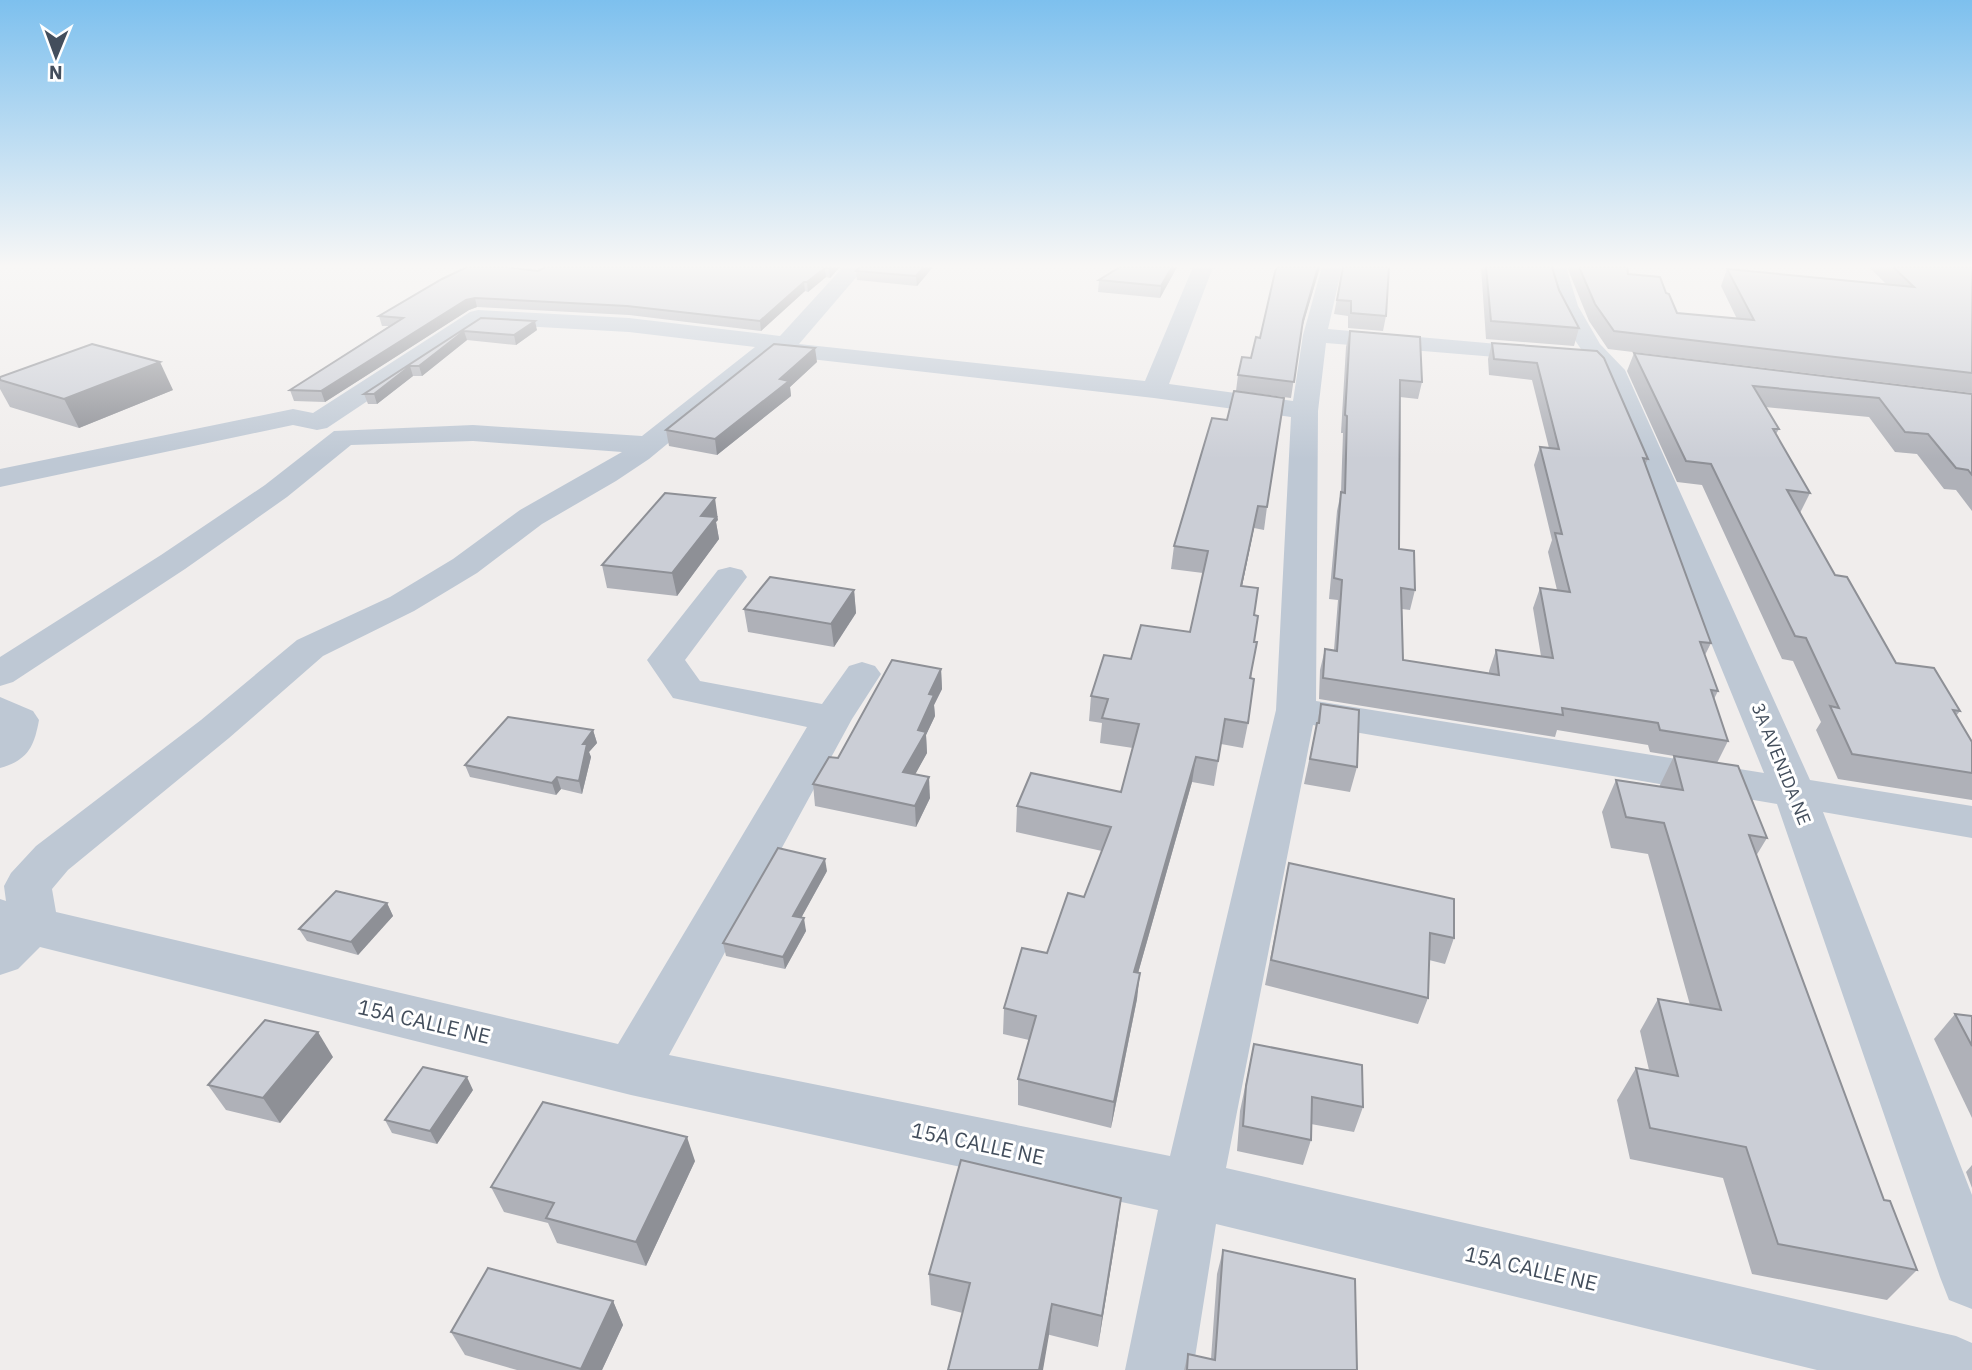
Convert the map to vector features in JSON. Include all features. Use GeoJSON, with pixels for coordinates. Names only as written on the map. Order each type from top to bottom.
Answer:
{"type":"FeatureCollection","features":[{"type":"Feature","properties":{"kind":"street"},"geometry":{"type":"LineString","coordinates":[[317,422],[457,331]]}},
{"type":"Feature","properties":{"kind":"street"},"geometry":{"type":"LineString","coordinates":[[671,331],[1305,411]]}},
{"type":"Feature","properties":{"kind":"street"},"geometry":{"type":"LineString","coordinates":[[11,932],[28,886],[52,858],[215,729],[292,661],[310,648],[402,604],[465,566],[531,517],[606,475],[779,346],[793,331]]}},
{"type":"Feature","properties":{"kind":"street"},"geometry":{"type":"LineString","coordinates":[[1154,390],[1178,331]]}},
{"type":"Feature","properties":{"kind":"street"},"geometry":{"type":"LineString","coordinates":[[1159,1370],[1192,1189],[1296,710],[1305,411],[1316,331]]}},
{"type":"Feature","properties":{"kind":"street","name":"3A AVENIDA NE"},"geometry":{"type":"LineString","coordinates":[[1581,331],[1590,348],[1615,360],[1612,370],[1795,795],[1972,1277]]}},
{"type":"Feature","properties":{"kind":"street"},"geometry":{"type":"LineString","coordinates":[[1315,335],[1615,360]]}},
{"type":"Feature","properties":{"kind":"street"},"geometry":{"type":"LineString","coordinates":[[0,478],[293,417],[317,422],[344,437],[473,433],[647,444]]}},
{"type":"Feature","properties":{"kind":"street"},"geometry":{"type":"LineString","coordinates":[[0,674],[173,562],[276,491],[344,437]]}},
{"type":"Feature","properties":{"kind":"street"},"geometry":{"type":"LineString","coordinates":[[730,576],[666,660],[687,690],[832,719]]}},
{"type":"Feature","properties":{"kind":"street"},"geometry":{"type":"LineString","coordinates":[[631,1071],[832,719],[862,674]]}},
{"type":"Feature","properties":{"kind":"street"},"geometry":{"type":"LineString","coordinates":[[0,710],[19,720],[14,746],[0,754]]}},
{"type":"Feature","properties":{"kind":"street"},"geometry":{"type":"LineString","coordinates":[[1296,710],[1795,795],[1972,822]]}},
{"type":"Feature","properties":{"kind":"street","name":"15A CALLE NE"},"geometry":{"type":"LineString","coordinates":[[11,932],[263,983],[631,1071],[1192,1189],[1956,1370]]}},
{"type":"Feature","properties":{"kind":"building"},"geometry":{"type":"Polygon","coordinates":[[[383,331],[417,331],[321,391],[290,390],[383,331]]]}},
{"type":"Feature","properties":{"kind":"building"},"geometry":{"type":"Polygon","coordinates":[[[461,331],[520,331],[514,335],[464,331],[419,366],[410,366],[374,394],[364,394],[461,331]]]}},
{"type":"Feature","properties":{"kind":"building"},"geometry":{"type":"Polygon","coordinates":[[[1262,331],[1301,331],[1294,382],[1238,375],[1242,357],[1251,358],[1256,337],[1260,338],[1262,331]]]}},
{"type":"Feature","properties":{"kind":"building"},"geometry":{"type":"Polygon","coordinates":[[[1350,331],[1420,337],[1422,382],[1400,380],[1399,549],[1414,551],[1415,590],[1401,588],[1403,660],[1499,675],[1496,650],[1553,658],[1540,588],[1570,592],[1555,533],[1562,534],[1540,447],[1559,449],[1537,363],[1494,359],[1492,343],[1597,351],[1604,358],[1648,459],[1643,458],[1711,643],[1700,642],[1718,691],[1711,690],[1728,741],[1660,730],[1658,723],[1562,708],[1563,715],[1323,678],[1325,649],[1337,651],[1342,580],[1334,578],[1341,492],[1345,493],[1345,415],[1350,331]]]}},
{"type":"Feature","properties":{"kind":"building"},"geometry":{"type":"Polygon","coordinates":[[[1614,331],[1972,331],[1972,373],[1614,331]]]}},
{"type":"Feature","properties":{"kind":"building"},"geometry":{"type":"Polygon","coordinates":[[[92,344],[160,362],[64,399],[0,380],[0,377],[92,344]]]}},
{"type":"Feature","properties":{"kind":"building"},"geometry":{"type":"Polygon","coordinates":[[[774,344],[815,348],[780,379],[789,381],[715,439],[666,430],[774,344]]]}},
{"type":"Feature","properties":{"kind":"building"},"geometry":{"type":"Polygon","coordinates":[[[1634,353],[1972,394],[1972,475],[1968,470],[1956,468],[1928,434],[1905,432],[1879,398],[1753,386],[1779,429],[1773,429],[1810,493],[1787,490],[1835,575],[1847,577],[1896,663],[1934,668],[1960,711],[1953,710],[1972,742],[1972,773],[1852,754],[1830,706],[1839,708],[1806,638],[1795,636],[1711,464],[1686,461],[1634,353]]]}},
{"type":"Feature","properties":{"kind":"building"},"geometry":{"type":"Polygon","coordinates":[[[1234,391],[1284,398],[1267,507],[1258,506],[1241,586],[1258,588],[1254,615],[1258,616],[1254,642],[1257,642],[1250,678],[1254,679],[1248,723],[1225,719],[1218,761],[1196,757],[1134,972],[1140,973],[1114,1102],[1018,1079],[1036,1016],[1004,1008],[1022,948],[1047,953],[1068,893],[1084,897],[1111,827],[1017,806],[1031,773],[1121,792],[1139,724],[1102,718],[1108,699],[1091,696],[1104,655],[1131,659],[1141,625],[1190,632],[1208,551],[1174,546],[1212,418],[1227,420],[1234,391]]]}},
{"type":"Feature","properties":{"kind":"building"},"geometry":{"type":"Polygon","coordinates":[[[665,493],[715,498],[701,516],[716,517],[672,573],[602,565],[665,493]]]}},
{"type":"Feature","properties":{"kind":"building"},"geometry":{"type":"Polygon","coordinates":[[[770,577],[854,590],[831,624],[744,609],[770,577]]]}},
{"type":"Feature","properties":{"kind":"building"},"geometry":{"type":"Polygon","coordinates":[[[892,660],[941,669],[929,694],[934,695],[918,730],[926,732],[903,772],[929,777],[915,806],[813,784],[829,757],[838,758],[892,660]]]}},
{"type":"Feature","properties":{"kind":"building"},"geometry":{"type":"Polygon","coordinates":[[[1321,704],[1359,710],[1357,767],[1310,759],[1321,704]]]}},
{"type":"Feature","properties":{"kind":"building"},"geometry":{"type":"Polygon","coordinates":[[[508,717],[593,730],[583,744],[587,744],[579,781],[557,777],[552,783],[465,765],[508,717]]]}},
{"type":"Feature","properties":{"kind":"building"},"geometry":{"type":"Polygon","coordinates":[[[1674,756],[1738,766],[1767,838],[1749,835],[1884,1200],[1890,1201],[1917,1270],[1778,1244],[1746,1147],[1650,1128],[1636,1068],[1678,1076],[1658,999],[1721,1010],[1664,823],[1626,817],[1616,780],[1683,790],[1674,756]]]}},
{"type":"Feature","properties":{"kind":"building"},"geometry":{"type":"Polygon","coordinates":[[[778,848],[825,859],[793,916],[804,918],[783,957],[723,943],[778,848]]]}},
{"type":"Feature","properties":{"kind":"building"},"geometry":{"type":"Polygon","coordinates":[[[1289,863],[1454,899],[1454,938],[1430,933],[1428,998],[1271,960],[1289,863]]]}},
{"type":"Feature","properties":{"kind":"building"},"geometry":{"type":"Polygon","coordinates":[[[336,891],[387,903],[351,942],[299,929],[336,891]]]}},
{"type":"Feature","properties":{"kind":"building"},"geometry":{"type":"Polygon","coordinates":[[[1955,1014],[1972,1016],[1972,1046],[1955,1014]]]}},
{"type":"Feature","properties":{"kind":"building"},"geometry":{"type":"Polygon","coordinates":[[[265,1020],[318,1032],[263,1098],[208,1085],[265,1020]]]}},
{"type":"Feature","properties":{"kind":"building"},"geometry":{"type":"Polygon","coordinates":[[[1254,1044],[1362,1065],[1363,1107],[1312,1097],[1311,1140],[1243,1126],[1246,1086],[1254,1044]]]}},
{"type":"Feature","properties":{"kind":"building"},"geometry":{"type":"Polygon","coordinates":[[[423,1067],[467,1077],[430,1131],[385,1120],[423,1067]]]}},
{"type":"Feature","properties":{"kind":"building"},"geometry":{"type":"Polygon","coordinates":[[[543,1102],[687,1137],[636,1242],[546,1218],[554,1203],[491,1187],[543,1102]]]}},
{"type":"Feature","properties":{"kind":"building"},"geometry":{"type":"Polygon","coordinates":[[[961,1160],[1121,1198],[1102,1316],[1052,1304],[1039,1370],[948,1370],[970,1283],[929,1274],[961,1160]]]}},
{"type":"Feature","properties":{"kind":"building"},"geometry":{"type":"Polygon","coordinates":[[[1223,1250],[1355,1279],[1357,1370],[1187,1370],[1188,1354],[1215,1360],[1223,1250]]]}},
{"type":"Feature","properties":{"kind":"building"},"geometry":{"type":"Polygon","coordinates":[[[488,1268],[613,1301],[581,1369],[451,1332],[488,1268]]]}}]}
